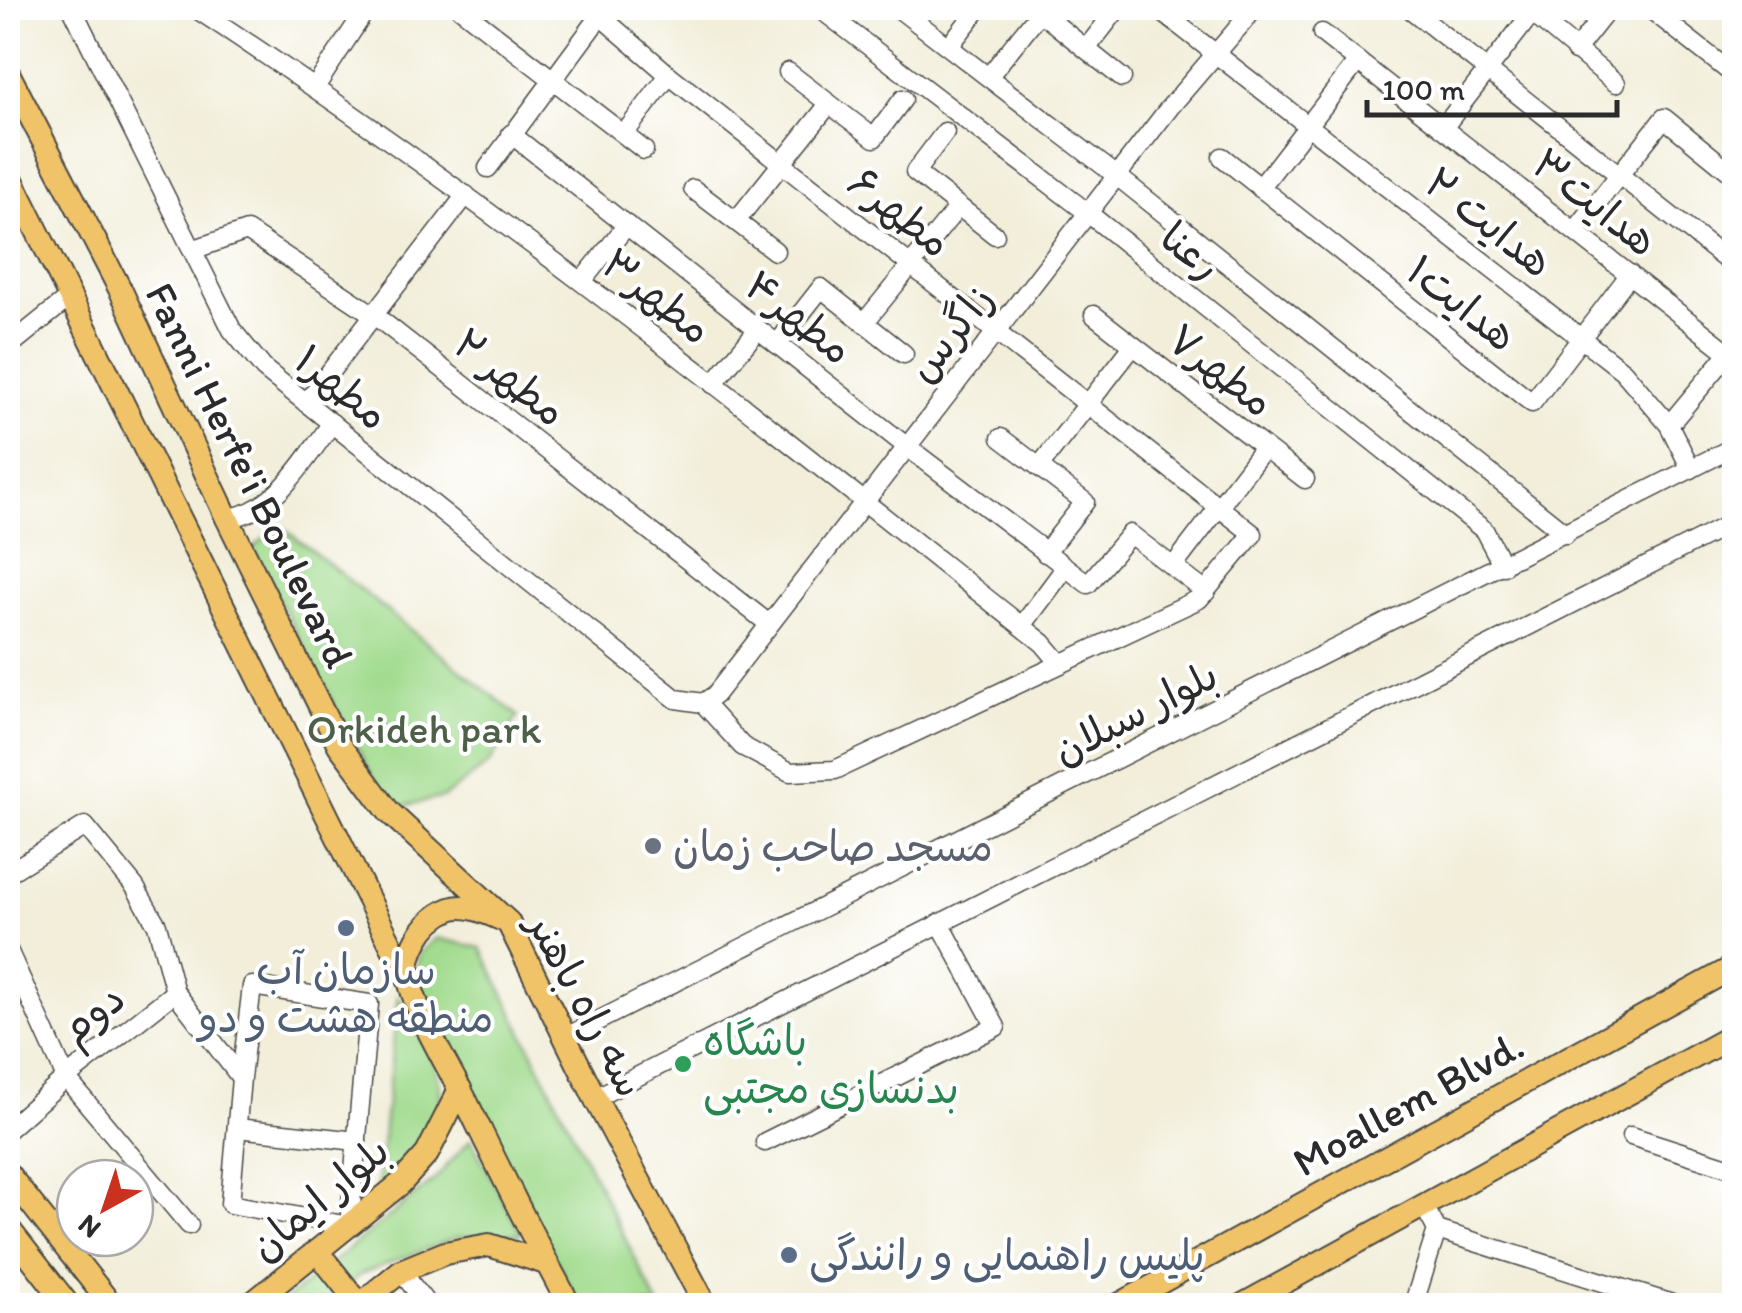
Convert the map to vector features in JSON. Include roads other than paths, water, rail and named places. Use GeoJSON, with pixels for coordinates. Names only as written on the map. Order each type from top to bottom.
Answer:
{"type":"FeatureCollection","features":[{"type":"Feature","properties":{"kind":"main road","name":"Fanni Herfe'i Boulevard"},"geometry":{"type":"LineString","coordinates":[[9,77],[121,291],[227,518],[340,745],[389,812],[508,922]]}},
{"type":"Feature","properties":{"kind":"main road","name":"Fanni Herfe'i Boulevard"},"geometry":{"type":"LineString","coordinates":[[8,172],[409,982]]}},
{"type":"Feature","properties":{"kind":"main road","name":"سه راه باهنر"},"geometry":{"type":"LineString","coordinates":[[409,982],[408,960],[413,946],[429,924],[451,908],[476,909],[508,922],[595,1098],[706,1306]]}},
{"type":"Feature","properties":{"kind":"main road","name":"Moallem Blvd."},"geometry":{"type":"LineString","coordinates":[[1116,1306],[1734,967]]}},
{"type":"Feature","properties":{"kind":"main road"},"geometry":{"type":"LineString","coordinates":[[409,982],[570,1306]]}},
{"type":"Feature","properties":{"kind":"main road"},"geometry":{"type":"LineString","coordinates":[[1241,1306],[1734,1036]]}},
{"type":"Feature","properties":{"kind":"main road","name":"بلوار ایمان"},"geometry":{"type":"LineString","coordinates":[[248,1306],[400,1184],[427,1154],[460,1089]]}},
{"type":"Feature","properties":{"kind":"main road"},"geometry":{"type":"LineString","coordinates":[[8,1174],[112,1306]]}},
{"type":"Feature","properties":{"kind":"main road"},"geometry":{"type":"LineString","coordinates":[[8,1228],[69,1306]]}},
{"type":"Feature","properties":{"kind":"main road"},"geometry":{"type":"LineString","coordinates":[[317,1251],[358,1305],[402,1271],[445,1253],[489,1245],[546,1263]]}},
{"type":"Feature","properties":{"kind":"street","name":"مطهر۱"},"geometry":{"type":"LineString","coordinates":[[72,8],[232,330],[264,370],[676,700],[703,704]]}},
{"type":"Feature","properties":{"kind":"street","name":"مطهر۳"},"geometry":{"type":"LineString","coordinates":[[195,8],[316,86],[582,281],[1022,626],[1059,662]]}},
{"type":"Feature","properties":{"kind":"street"},"geometry":{"type":"LineString","coordinates":[[316,86],[367,8]]}},
{"type":"Feature","properties":{"kind":"street"},"geometry":{"type":"LineString","coordinates":[[460,8],[485,15],[554,78],[644,150]]}},
{"type":"Feature","properties":{"kind":"street"},"geometry":{"type":"LineString","coordinates":[[727,8],[757,14],[769,8]]}},
{"type":"Feature","properties":{"kind":"street","name":"رعنا"},"geometry":{"type":"LineString","coordinates":[[819,8],[1088,213],[1484,530],[1503,566]]}},
{"type":"Feature","properties":{"kind":"street","name":"رعنا"},"geometry":{"type":"LineString","coordinates":[[898,8],[1117,176],[1566,534]]}},
{"type":"Feature","properties":{"kind":"street"},"geometry":{"type":"LineString","coordinates":[[950,45],[979,8]]}},
{"type":"Feature","properties":{"kind":"street"},"geometry":{"type":"LineString","coordinates":[[1086,49],[1118,8]]}},
{"type":"Feature","properties":{"kind":"street","name":"هدایت ۲"},"geometry":{"type":"LineString","coordinates":[[1157,8],[1623,371],[1669,425],[1691,469]]}},
{"type":"Feature","properties":{"kind":"street","name":"زاگرس"},"geometry":{"type":"LineString","coordinates":[[703,704],[716,695],[1117,176],[1255,8]]}},
{"type":"Feature","properties":{"kind":"street"},"geometry":{"type":"LineString","coordinates":[[1409,8],[1734,266]]}},
{"type":"Feature","properties":{"kind":"street"},"geometry":{"type":"LineString","coordinates":[[1576,51],[1609,8]]}},
{"type":"Feature","properties":{"kind":"street"},"geometry":{"type":"LineString","coordinates":[[1650,8],[1734,74]]}},
{"type":"Feature","properties":{"kind":"street"},"geometry":{"type":"LineString","coordinates":[[488,168],[600,10]]}},
{"type":"Feature","properties":{"kind":"street","name":"مطهر۶"},"geometry":{"type":"LineString","coordinates":[[600,10],[669,76],[1253,534],[1206,592]]}},
{"type":"Feature","properties":{"kind":"street"},"geometry":{"type":"LineString","coordinates":[[989,76],[1040,12],[1122,78]]}},
{"type":"Feature","properties":{"kind":"street"},"geometry":{"type":"LineString","coordinates":[[1443,128],[1532,13],[1616,83]]}},
{"type":"Feature","properties":{"kind":"street","name":"هدایت۳"},"geometry":{"type":"LineString","coordinates":[[1322,32],[1732,350]]}},
{"type":"Feature","properties":{"kind":"street"},"geometry":{"type":"LineString","coordinates":[[1260,188],[1358,61]]}},
{"type":"Feature","properties":{"kind":"street"},"geometry":{"type":"LineString","coordinates":[[788,72],[874,138],[904,99]]}},
{"type":"Feature","properties":{"kind":"street"},"geometry":{"type":"LineString","coordinates":[[624,134],[669,76]]}},
{"type":"Feature","properties":{"kind":"street"},"geometry":{"type":"LineString","coordinates":[[736,222],[829,104]]}},
{"type":"Feature","properties":{"kind":"street"},"geometry":{"type":"LineString","coordinates":[[1575,232],[1664,118],[1733,170]]}},
{"type":"Feature","properties":{"kind":"street"},"geometry":{"type":"LineString","coordinates":[[945,132],[914,172],[995,235]]}},
{"type":"Feature","properties":{"kind":"street","name":"مطهر۴"},"geometry":{"type":"LineString","coordinates":[[511,134],[1065,568]]}},
{"type":"Feature","properties":{"kind":"street","name":"هدایت۱"},"geometry":{"type":"LineString","coordinates":[[1222,158],[1532,403],[1630,274]]}},
{"type":"Feature","properties":{"kind":"street"},"geometry":{"type":"LineString","coordinates":[[694,189],[775,251]]}},
{"type":"Feature","properties":{"kind":"street"},"geometry":{"type":"LineString","coordinates":[[306,403],[466,195]]}},
{"type":"Feature","properties":{"kind":"street"},"geometry":{"type":"LineString","coordinates":[[864,323],[958,207]]}},
{"type":"Feature","properties":{"kind":"street"},"geometry":{"type":"LineString","coordinates":[[582,281],[627,226]]}},
{"type":"Feature","properties":{"kind":"street","name":"مطهر ۲"},"geometry":{"type":"LineString","coordinates":[[192,250],[247,232],[374,315],[769,624]]}},
{"type":"Feature","properties":{"kind":"street"},"geometry":{"type":"LineString","coordinates":[[777,344],[821,288],[904,354]]}},
{"type":"Feature","properties":{"kind":"street"},"geometry":{"type":"LineString","coordinates":[[8,347],[72,296]]}},
{"type":"Feature","properties":{"kind":"street","name":"مطهر۷"},"geometry":{"type":"LineString","coordinates":[[1094,316],[1305,480]]}},
{"type":"Feature","properties":{"kind":"street"},"geometry":{"type":"LineString","coordinates":[[713,384],[758,329]]}},
{"type":"Feature","properties":{"kind":"street"},"geometry":{"type":"LineString","coordinates":[[1040,467],[1133,346]]}},
{"type":"Feature","properties":{"kind":"street"},"geometry":{"type":"LineString","coordinates":[[1669,425],[1732,350]]}},
{"type":"Feature","properties":{"kind":"street"},"geometry":{"type":"LineString","coordinates":[[227,518],[244,516],[263,506],[290,479],[332,423]]}},
{"type":"Feature","properties":{"kind":"street"},"geometry":{"type":"LineString","coordinates":[[1001,438],[1085,502],[1044,553]]}},
{"type":"Feature","properties":{"kind":"street","name":"بلوار سبلان"},"geometry":{"type":"LineString","coordinates":[[566,1037],[1734,447]]}},
{"type":"Feature","properties":{"kind":"street"},"geometry":{"type":"LineString","coordinates":[[1173,566],[1264,448]]}},
{"type":"Feature","properties":{"kind":"street"},"geometry":{"type":"LineString","coordinates":[[595,1098],[709,1049],[940,923],[1734,522]]}},
{"type":"Feature","properties":{"kind":"street"},"geometry":{"type":"LineString","coordinates":[[703,704],[742,746],[790,772],[835,770],[1199,599],[1206,592],[1130,534],[1088,584],[1065,568],[1022,626]]}},
{"type":"Feature","properties":{"kind":"street"},"geometry":{"type":"LineString","coordinates":[[9,870],[86,826],[135,887],[157,925],[175,992],[241,1078]]}},
{"type":"Feature","properties":{"kind":"street"},"geometry":{"type":"LineString","coordinates":[[765,1142],[996,1027],[940,923]]}},
{"type":"Feature","properties":{"kind":"street"},"geometry":{"type":"LineString","coordinates":[[8,950],[66,1078],[189,1225]]}},
{"type":"Feature","properties":{"kind":"street"},"geometry":{"type":"LineString","coordinates":[[252,986],[369,1004],[349,1226],[230,1204],[241,1078],[252,986]]}},
{"type":"Feature","properties":{"kind":"street","name":"دوم"},"geometry":{"type":"LineString","coordinates":[[8,1129],[175,992]]}},
{"type":"Feature","properties":{"kind":"street"},"geometry":{"type":"LineString","coordinates":[[237,1128],[356,1140]]}},
{"type":"Feature","properties":{"kind":"street"},"geometry":{"type":"LineString","coordinates":[[1631,1136],[1734,1169]]}},
{"type":"Feature","properties":{"kind":"street"},"geometry":{"type":"LineString","coordinates":[[1414,1306],[1436,1230],[1424,1206]]}},
{"type":"Feature","properties":{"kind":"street"},"geometry":{"type":"LineString","coordinates":[[1436,1230],[1679,1306]]}},
{"type":"Feature","properties":{"kind":"street"},"geometry":{"type":"LineString","coordinates":[[402,1271],[428,1306]]}},
{"type":"Feature","properties":{"kind":"place","name":"مسجد صاحب زمان"},"geometry":{"type":"Point","coordinates":[653,846]}},
{"type":"Feature","properties":{"kind":"place","name":"سازمان آب منطقه هشت و دو"},"geometry":{"type":"Point","coordinates":[346,928]}},
{"type":"Feature","properties":{"kind":"place","name":"باشگاه بدنسازی مجتبی"},"geometry":{"type":"Point","coordinates":[683,1064]}},
{"type":"Feature","properties":{"kind":"place","name":"پلیس راهنمایی و رانندگی"},"geometry":{"type":"Point","coordinates":[789,1255]}},
{"type":"Feature","properties":{"kind":"park label","name":"Orkideh park"},"geometry":{"type":"Point","coordinates":[424,728]}}]}
